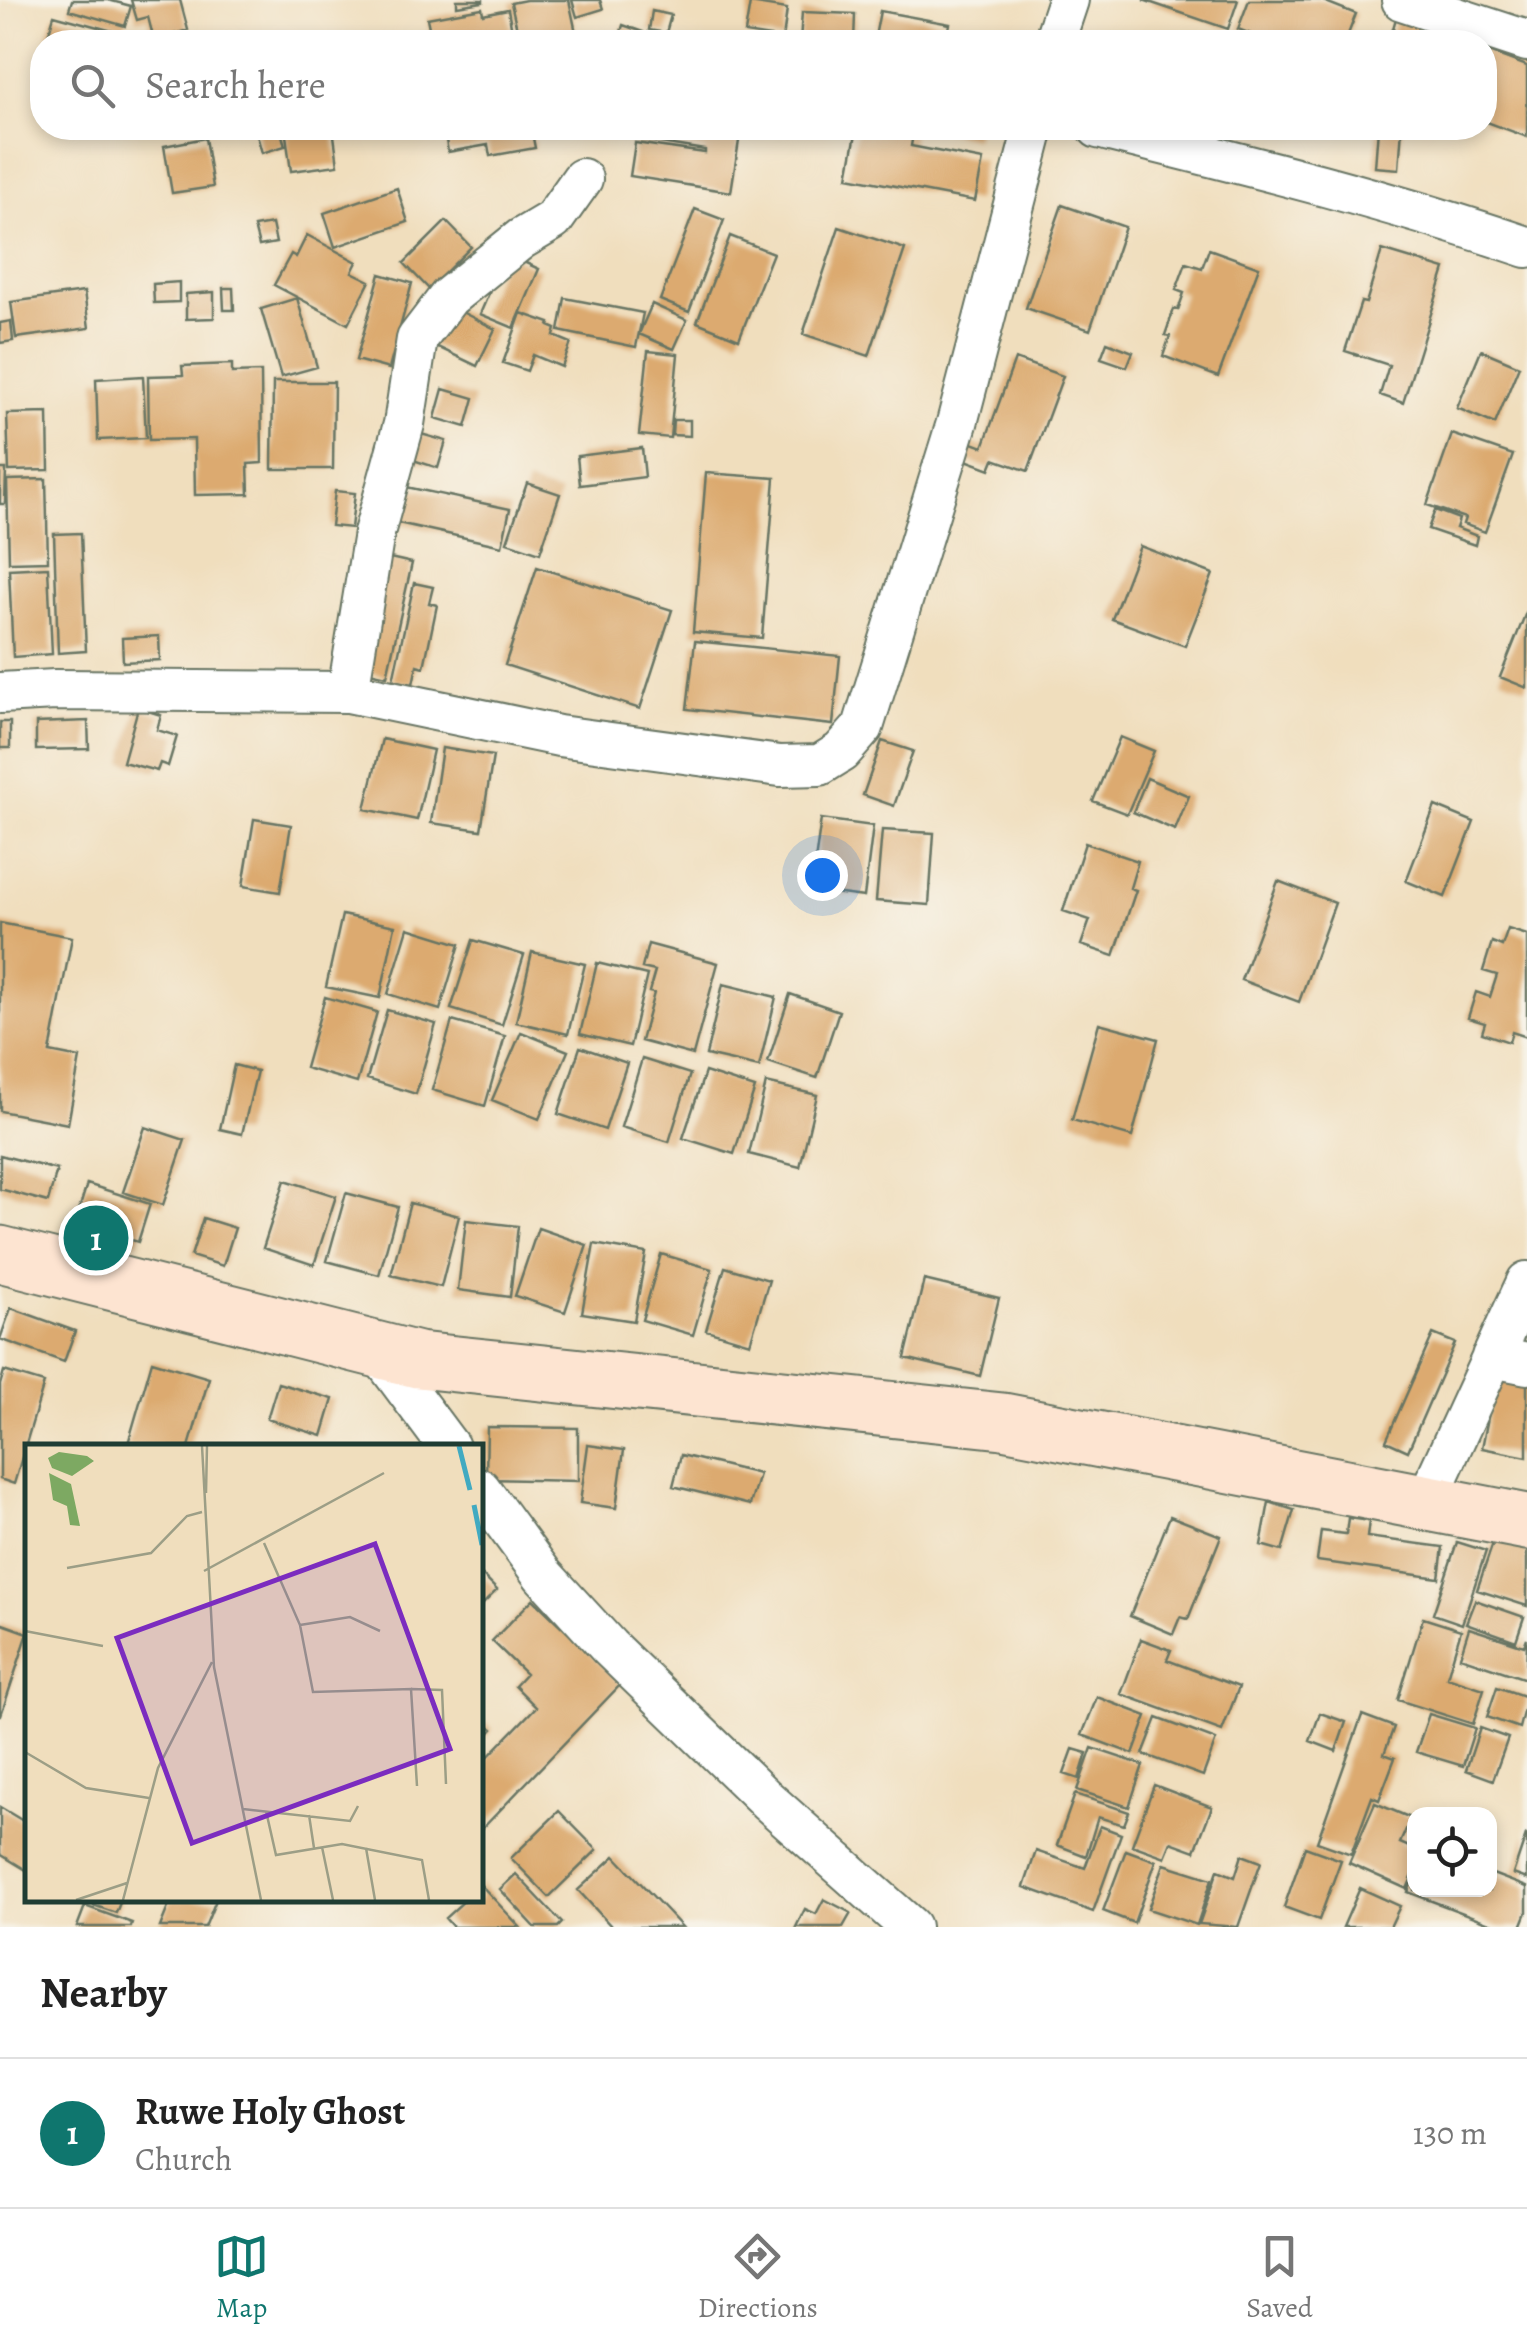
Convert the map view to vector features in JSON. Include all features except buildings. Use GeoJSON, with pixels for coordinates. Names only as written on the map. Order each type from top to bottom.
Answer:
{"type":"FeatureCollection","features":[{"type":"Feature","properties":{"kind":"street"},"geometry":{"type":"LineString","coordinates":[[1058,30],[1068,0]]}},
{"type":"Feature","properties":{"kind":"street"},"geometry":{"type":"LineString","coordinates":[[1402,0],[1496,30]]}},
{"type":"Feature","properties":{"kind":"street"},"geometry":{"type":"LineString","coordinates":[[1497,30],[1527,40]]}},
{"type":"Feature","properties":{"kind":"street"},"geometry":{"type":"LineString","coordinates":[[0,693],[348,692],[559,736],[780,766],[820,764],[842,752],[862,728],[951,442],[1031,140]]}},
{"type":"Feature","properties":{"kind":"street"},"geometry":{"type":"LineString","coordinates":[[1150,140],[1263,166],[1432,214],[1527,247]]}},
{"type":"Feature","properties":{"kind":"street"},"geometry":{"type":"LineString","coordinates":[[348,692],[374,533],[404,424],[417,339],[449,296],[521,239],[553,220],[582,180]]}},
{"type":"Feature","properties":{"kind":"street"},"geometry":{"type":"LineString","coordinates":[[0,1254],[418,1360],[1002,1421],[1527,1522]]}},
{"type":"Feature","properties":{"kind":"street"},"geometry":{"type":"LineString","coordinates":[[1425,1504],[1510,1360],[1527,1282]]}},
{"type":"Feature","properties":{"kind":"street"},"geometry":{"type":"LineString","coordinates":[[376,1349],[447,1444]]}},
{"type":"Feature","properties":{"kind":"street"},"geometry":{"type":"LineString","coordinates":[[482,1493],[543,1574],[609,1647],[768,1800],[910,1927]]}},
{"type":"Feature","properties":{"kind":"place","name":"Ruwe Holy Ghost"},"geometry":{"type":"Point","coordinates":[96,1238]}}]}
